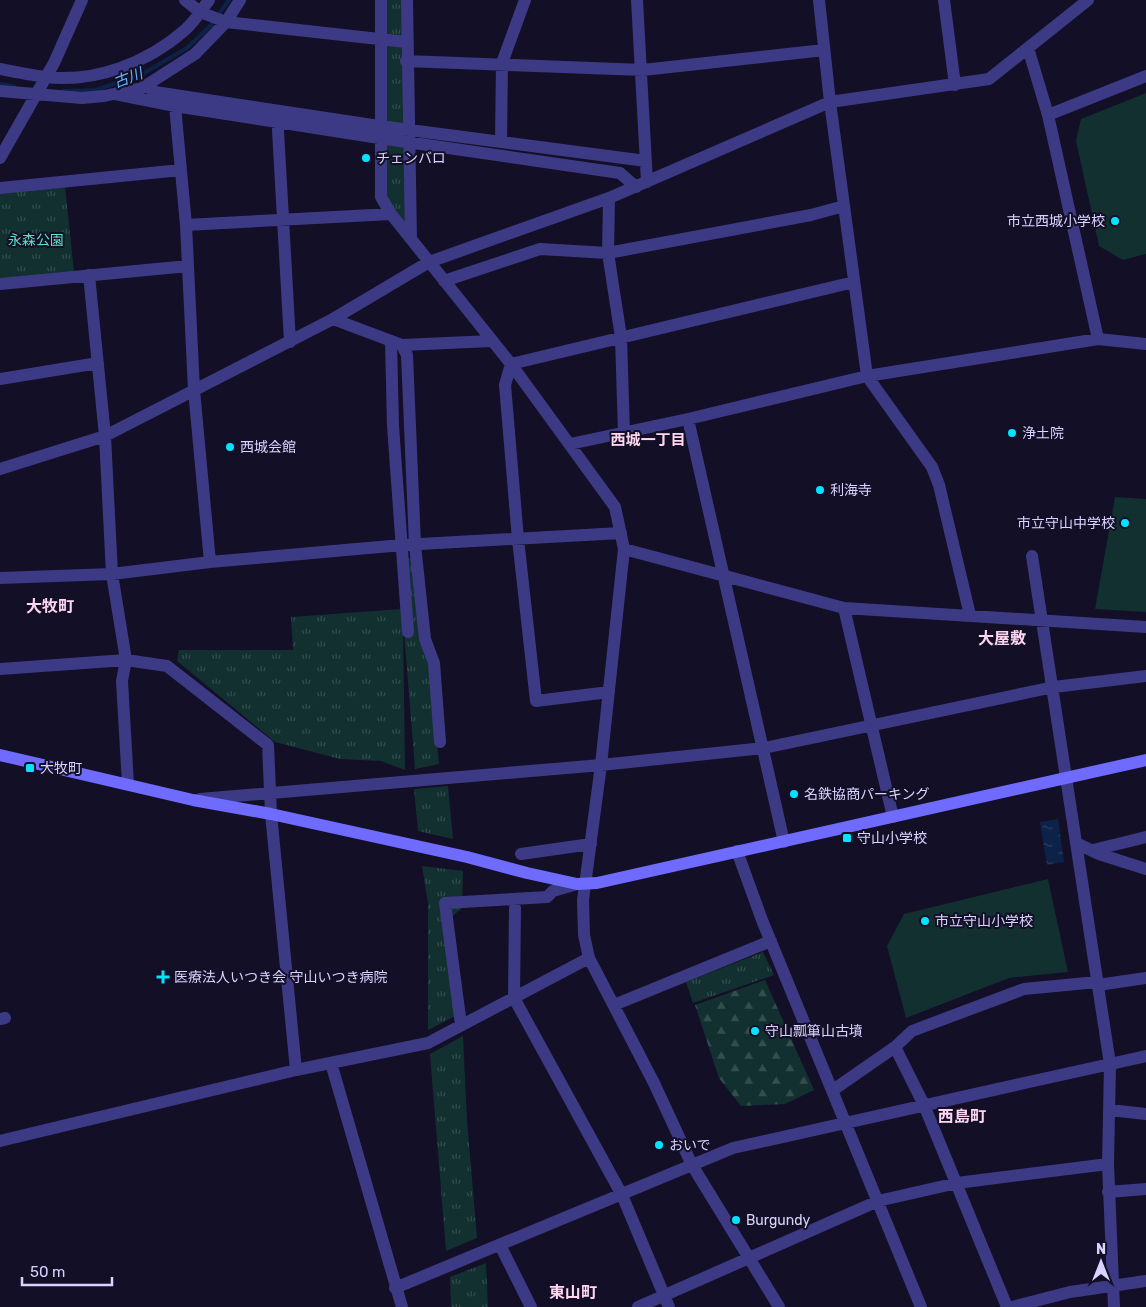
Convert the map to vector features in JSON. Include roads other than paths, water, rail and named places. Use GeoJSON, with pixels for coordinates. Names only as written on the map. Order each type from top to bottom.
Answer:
{"type":"FeatureCollection","features":[{"type":"Feature","properties":{"kind":"street"},"geometry":{"type":"LineString","coordinates":[[0,158],[46,77],[82,0]]}},
{"type":"Feature","properties":{"kind":"street"},"geometry":{"type":"LineString","coordinates":[[185,0],[204,14],[223,21],[406,42]]}},
{"type":"Feature","properties":{"kind":"street"},"geometry":{"type":"LineString","coordinates":[[0,69],[46,77],[68,78],[113,72],[135,63],[175,38],[204,14],[209,0]]}},
{"type":"Feature","properties":{"kind":"street"},"geometry":{"type":"LineString","coordinates":[[0,90],[82,98],[115,94],[145,85],[195,54],[240,0]]}},
{"type":"Feature","properties":{"kind":"street"},"geometry":{"type":"LineString","coordinates":[[381,0],[379,40],[381,198],[391,214],[511,364],[570,444],[615,507],[621,533],[624,549],[601,766],[591,844],[581,884],[582,913],[589,958],[654,1083],[692,1165],[779,1307]]}},
{"type":"Feature","properties":{"kind":"street"},"geometry":{"type":"LineString","coordinates":[[407,0],[406,61],[410,129],[411,239]]}},
{"type":"Feature","properties":{"kind":"street"},"geometry":{"type":"LineString","coordinates":[[501,141],[502,63],[525,0]]}},
{"type":"Feature","properties":{"kind":"street"},"geometry":{"type":"LineString","coordinates":[[637,0],[643,70],[646,162],[641,184]]}},
{"type":"Feature","properties":{"kind":"street"},"geometry":{"type":"LineString","coordinates":[[820,0],[830,102],[867,376],[932,467],[939,485],[970,615]]}},
{"type":"Feature","properties":{"kind":"street"},"geometry":{"type":"LineString","coordinates":[[944,0],[955,85]]}},
{"type":"Feature","properties":{"kind":"street"},"geometry":{"type":"LineString","coordinates":[[0,469],[105,436],[334,319],[429,262],[610,198],[830,102],[989,79],[1088,0]]}},
{"type":"Feature","properties":{"kind":"street"},"geometry":{"type":"LineString","coordinates":[[1028,48],[1048,115],[1098,339]]}},
{"type":"Feature","properties":{"kind":"street"},"geometry":{"type":"LineString","coordinates":[[406,61],[502,63],[643,70],[824,50]]}},
{"type":"Feature","properties":{"kind":"street"},"geometry":{"type":"LineString","coordinates":[[1048,115],[1146,76]]}},
{"type":"Feature","properties":{"kind":"street"},"geometry":{"type":"LineString","coordinates":[[145,85],[155,92],[277,116],[379,132],[410,143],[620,174],[641,184]]}},
{"type":"Feature","properties":{"kind":"street"},"geometry":{"type":"LineString","coordinates":[[115,94],[175,106],[277,116]]}},
{"type":"Feature","properties":{"kind":"street"},"geometry":{"type":"LineString","coordinates":[[175,106],[186,225],[194,390],[210,562]]}},
{"type":"Feature","properties":{"kind":"street"},"geometry":{"type":"LineString","coordinates":[[277,116],[290,342]]}},
{"type":"Feature","properties":{"kind":"street"},"geometry":{"type":"LineString","coordinates":[[379,132],[410,129],[646,162]]}},
{"type":"Feature","properties":{"kind":"street"},"geometry":{"type":"LineString","coordinates":[[0,188],[181,170]]}},
{"type":"Feature","properties":{"kind":"street"},"geometry":{"type":"LineString","coordinates":[[610,198],[608,253],[621,337],[624,433]]}},
{"type":"Feature","properties":{"kind":"street"},"geometry":{"type":"LineString","coordinates":[[444,280],[540,249],[595,250],[608,253],[811,216],[844,206]]}},
{"type":"Feature","properties":{"kind":"street"},"geometry":{"type":"LineString","coordinates":[[186,225],[283,218],[391,214]]}},
{"type":"Feature","properties":{"kind":"street"},"geometry":{"type":"LineString","coordinates":[[0,284],[188,266]]}},
{"type":"Feature","properties":{"kind":"street"},"geometry":{"type":"LineString","coordinates":[[89,275],[105,436],[112,574],[126,660],[122,681],[128,784]]}},
{"type":"Feature","properties":{"kind":"street"},"geometry":{"type":"LineString","coordinates":[[511,364],[854,282]]}},
{"type":"Feature","properties":{"kind":"street"},"geometry":{"type":"LineString","coordinates":[[334,319],[397,343],[492,341]]}},
{"type":"Feature","properties":{"kind":"street"},"geometry":{"type":"LineString","coordinates":[[570,444],[688,419],[867,376],[1098,339],[1146,344]]}},
{"type":"Feature","properties":{"kind":"street"},"geometry":{"type":"LineString","coordinates":[[397,343],[407,355],[415,545],[425,639],[434,663],[440,742]]}},
{"type":"Feature","properties":{"kind":"street"},"geometry":{"type":"LineString","coordinates":[[397,343],[393,426],[408,632]]}},
{"type":"Feature","properties":{"kind":"street"},"geometry":{"type":"LineString","coordinates":[[0,379],[98,363]]}},
{"type":"Feature","properties":{"kind":"street"},"geometry":{"type":"LineString","coordinates":[[511,364],[505,385],[518,538],[536,701],[609,692]]}},
{"type":"Feature","properties":{"kind":"street"},"geometry":{"type":"LineString","coordinates":[[688,419],[784,842]]}},
{"type":"Feature","properties":{"kind":"street"},"geometry":{"type":"LineString","coordinates":[[0,578],[112,574],[210,562],[402,545],[621,533]]}},
{"type":"Feature","properties":{"kind":"street"},"geometry":{"type":"LineString","coordinates":[[624,549],[844,608],[1146,628]]}},
{"type":"Feature","properties":{"kind":"street"},"geometry":{"type":"LineString","coordinates":[[1032,556],[1054,687],[1110,1064],[1108,1192],[1114,1307]]}},
{"type":"Feature","properties":{"kind":"street"},"geometry":{"type":"LineString","coordinates":[[844,608],[892,817]]}},
{"type":"Feature","properties":{"kind":"street"},"geometry":{"type":"LineString","coordinates":[[0,669],[126,660],[167,666],[268,746],[270,814],[296,1070]]}},
{"type":"Feature","properties":{"kind":"street"},"geometry":{"type":"LineString","coordinates":[[193,800],[601,766],[764,748],[1054,687],[1146,676]]}},
{"type":"Feature","properties":{"kind":"street"},"geometry":{"type":"LineString","coordinates":[[0,755],[193,800],[270,814],[581,884]]}},
{"type":"Feature","properties":{"kind":"street"},"geometry":{"type":"LineString","coordinates":[[461,1026],[444,903],[547,897],[553,890],[581,884],[597,883],[1146,760]]}},
{"type":"Feature","properties":{"kind":"street"},"geometry":{"type":"LineString","coordinates":[[1093,850],[1146,838]]}},
{"type":"Feature","properties":{"kind":"street"},"geometry":{"type":"LineString","coordinates":[[1076,843],[1146,869]]}},
{"type":"Feature","properties":{"kind":"street"},"geometry":{"type":"LineString","coordinates":[[521,854],[591,844]]}},
{"type":"Feature","properties":{"kind":"street"},"geometry":{"type":"LineString","coordinates":[[737,851],[771,941],[922,1307]]}},
{"type":"Feature","properties":{"kind":"street"},"geometry":{"type":"LineString","coordinates":[[515,908],[514,998],[622,1195],[666,1301]]}},
{"type":"Feature","properties":{"kind":"street"},"geometry":{"type":"LineString","coordinates":[[614,1006],[771,941]]}},
{"type":"Feature","properties":{"kind":"street"},"geometry":{"type":"LineString","coordinates":[[0,1141],[296,1070],[428,1043],[589,958]]}},
{"type":"Feature","properties":{"kind":"street"},"geometry":{"type":"LineString","coordinates":[[833,1090],[895,1047],[912,1031],[1024,989],[1146,978]]}},
{"type":"Feature","properties":{"kind":"street"},"geometry":{"type":"LineString","coordinates":[[895,1047],[924,1105],[1007,1307]]}},
{"type":"Feature","properties":{"kind":"street"},"geometry":{"type":"LineString","coordinates":[[395,1288],[732,1148],[1146,1056]]}},
{"type":"Feature","properties":{"kind":"street"},"geometry":{"type":"LineString","coordinates":[[331,1063],[402,1307]]}},
{"type":"Feature","properties":{"kind":"street"},"geometry":{"type":"LineString","coordinates":[[1110,1110],[1146,1114]]}},
{"type":"Feature","properties":{"kind":"street"},"geometry":{"type":"LineString","coordinates":[[638,1307],[666,1301],[750,1259],[878,1201],[957,1183],[1108,1164]]}},
{"type":"Feature","properties":{"kind":"street"},"geometry":{"type":"LineString","coordinates":[[1108,1192],[1146,1189]]}},
{"type":"Feature","properties":{"kind":"street"},"geometry":{"type":"LineString","coordinates":[[500,1245],[531,1307]]}},
{"type":"Feature","properties":{"kind":"street"},"geometry":{"type":"LineString","coordinates":[[1012,1307],[1070,1292],[1146,1281]]}},
{"type":"Feature","properties":{"kind":"water"},"geometry":{"type":"Polygon","coordinates":[[[1058,819],[1064,862],[1047,865],[1040,822],[1058,819]]]}},
{"type":"Feature","properties":{"kind":"waterway","name":"古川"},"geometry":{"type":"LineString","coordinates":[[63,91],[95,90],[139,76],[187,48],[211,25],[229,0]]}},
{"type":"Feature","properties":{"kind":"waterway","name":"古川"},"geometry":{"type":"LineString","coordinates":[[0,84],[14,86]]}},
{"type":"Feature","properties":{"kind":"place","name":"チェンバロ"},"geometry":{"type":"Point","coordinates":[366,158]}},
{"type":"Feature","properties":{"kind":"place","name":"市立西城小学校"},"geometry":{"type":"Point","coordinates":[1115,221]}},
{"type":"Feature","properties":{"kind":"place","name":"浄土院"},"geometry":{"type":"Point","coordinates":[1012,433]}},
{"type":"Feature","properties":{"kind":"place","name":"西城会館"},"geometry":{"type":"Point","coordinates":[230,447]}},
{"type":"Feature","properties":{"kind":"place","name":"利海寺"},"geometry":{"type":"Point","coordinates":[820,490]}},
{"type":"Feature","properties":{"kind":"place","name":"市立守山中学校"},"geometry":{"type":"Point","coordinates":[1125,523]}},
{"type":"Feature","properties":{"kind":"place","name":"大牧町"},"geometry":{"type":"Point","coordinates":[30,768]}},
{"type":"Feature","properties":{"kind":"place","name":"名鉄協商パーキング"},"geometry":{"type":"Point","coordinates":[794,794]}},
{"type":"Feature","properties":{"kind":"place","name":"守山小学校"},"geometry":{"type":"Point","coordinates":[847,838]}},
{"type":"Feature","properties":{"kind":"place","name":"市立守山小学校"},"geometry":{"type":"Point","coordinates":[925,921]}},
{"type":"Feature","properties":{"kind":"place","name":"医療法人いつき会 守山いつき病院"},"geometry":{"type":"Point","coordinates":[163,977]}},
{"type":"Feature","properties":{"kind":"place","name":"守山瓢箪山古墳"},"geometry":{"type":"Point","coordinates":[755,1031]}},
{"type":"Feature","properties":{"kind":"place","name":"おいで"},"geometry":{"type":"Point","coordinates":[659,1145]}},
{"type":"Feature","properties":{"kind":"place","name":"Burgundy"},"geometry":{"type":"Point","coordinates":[736,1220]}},
{"type":"Feature","properties":{"kind":"district","name":"西城一丁目"},"geometry":{"type":"Point","coordinates":[648,440]}},
{"type":"Feature","properties":{"kind":"district","name":"大牧町"},"geometry":{"type":"Point","coordinates":[50,606]}},
{"type":"Feature","properties":{"kind":"district","name":"大屋敷"},"geometry":{"type":"Point","coordinates":[1002,638]}},
{"type":"Feature","properties":{"kind":"district","name":"西島町"},"geometry":{"type":"Point","coordinates":[962,1116]}},
{"type":"Feature","properties":{"kind":"district","name":"東山町"},"geometry":{"type":"Point","coordinates":[573,1292]}},
{"type":"Feature","properties":{"kind":"park label","name":"永森公園"},"geometry":{"type":"Point","coordinates":[36,240]}}]}
